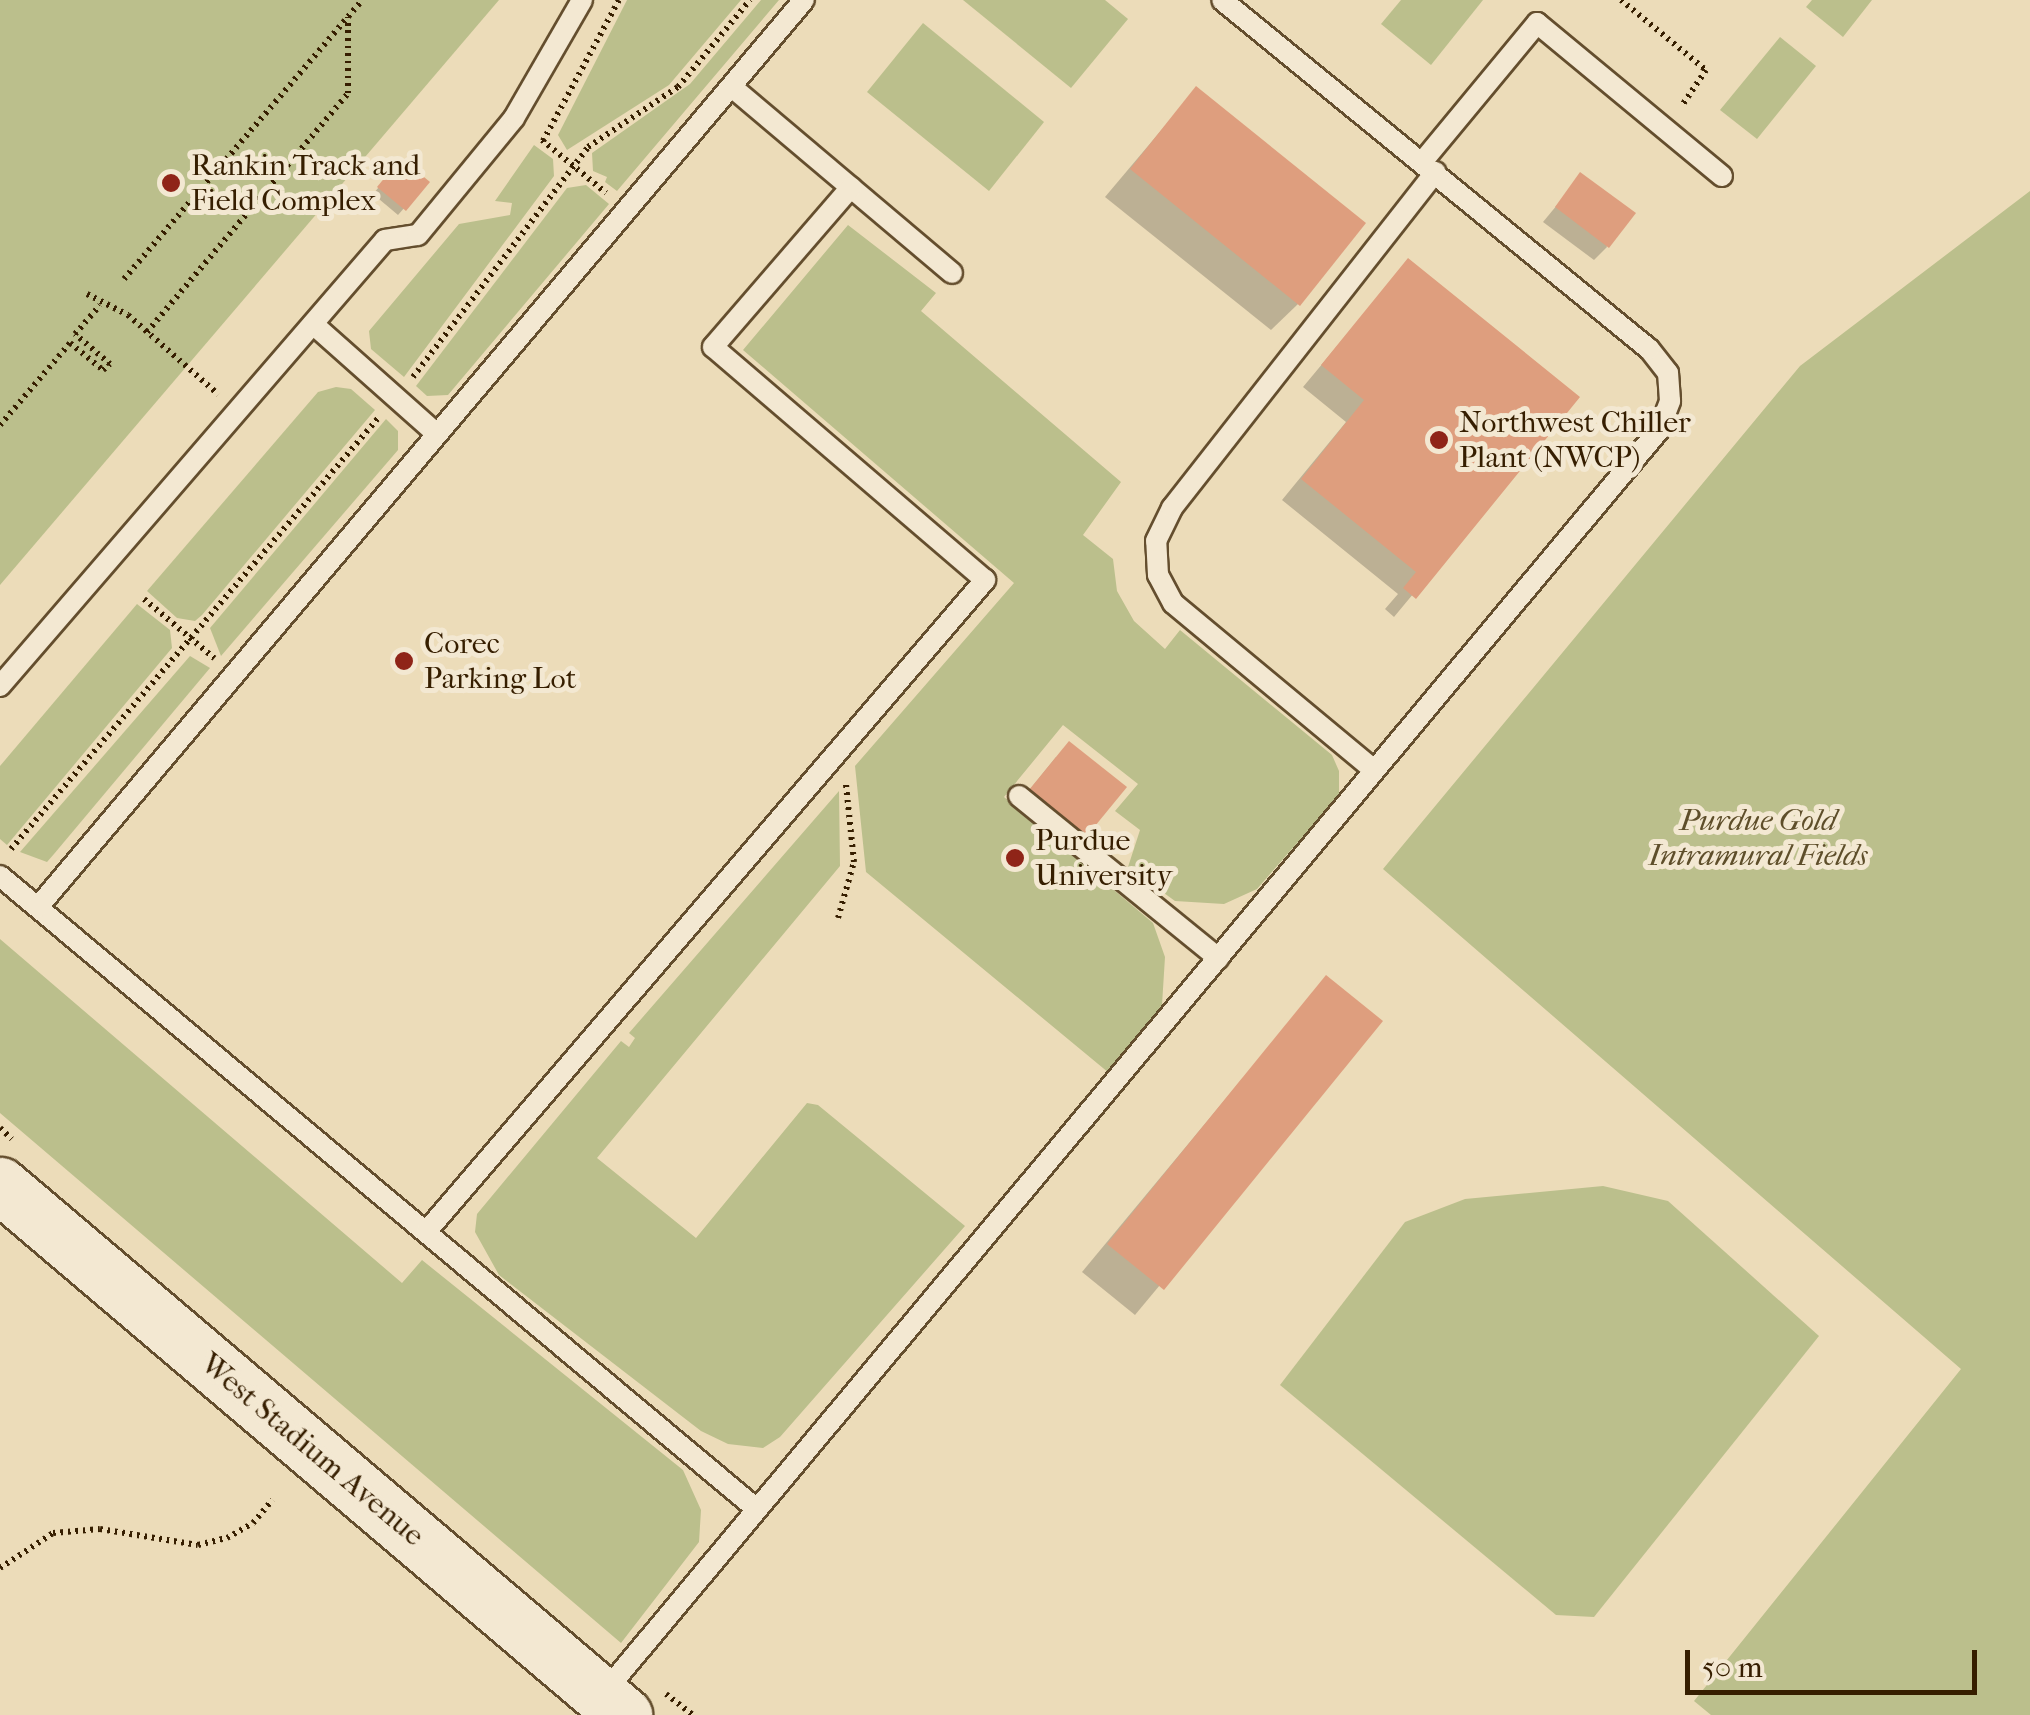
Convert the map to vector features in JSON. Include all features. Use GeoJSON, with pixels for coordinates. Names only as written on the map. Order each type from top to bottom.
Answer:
{"type":"FeatureCollection","features":[{"type":"Feature","properties":{"kind":"street","name":"West Stadium Avenue"},"geometry":{"type":"LineString","coordinates":[[0,1185],[612,1706]]}},
{"type":"Feature","properties":{"kind":"lane"},"geometry":{"type":"LineString","coordinates":[[0,686],[386,240],[418,235],[514,118],[582,0]]}},
{"type":"Feature","properties":{"kind":"lane"},"geometry":{"type":"LineString","coordinates":[[38,907],[804,0]]}},
{"type":"Feature","properties":{"kind":"lane"},"geometry":{"type":"LineString","coordinates":[[612,1706],[754,1507],[1659,430],[1670,400],[1668,373],[1650,349],[1222,0]]}},
{"type":"Feature","properties":{"kind":"lane"},"geometry":{"type":"LineString","coordinates":[[1374,770],[1173,603],[1158,575],[1156,540],[1172,508],[1537,23],[1722,176]]}},
{"type":"Feature","properties":{"kind":"lane"},"geometry":{"type":"LineString","coordinates":[[732,87],[952,274]]}},
{"type":"Feature","properties":{"kind":"lane"},"geometry":{"type":"LineString","coordinates":[[426,1232],[984,580],[713,348],[850,187]]}},
{"type":"Feature","properties":{"kind":"lane"},"geometry":{"type":"LineString","coordinates":[[313,324],[438,434]]}},
{"type":"Feature","properties":{"kind":"lane"},"geometry":{"type":"LineString","coordinates":[[1020,796],[1218,958]]}},
{"type":"Feature","properties":{"kind":"lane"},"geometry":{"type":"LineString","coordinates":[[0,876],[754,1507]]}},
{"type":"Feature","properties":{"kind":"path"},"geometry":{"type":"LineString","coordinates":[[124,280],[362,0]]}},
{"type":"Feature","properties":{"kind":"path"},"geometry":{"type":"LineString","coordinates":[[543,141],[619,0]]}},
{"type":"Feature","properties":{"kind":"path"},"geometry":{"type":"LineString","coordinates":[[412,378],[574,166],[611,126],[678,86],[750,0]]}},
{"type":"Feature","properties":{"kind":"path"},"geometry":{"type":"LineString","coordinates":[[1621,0],[1706,70],[1680,102],[1695,114]]}},
{"type":"Feature","properties":{"kind":"path"},"geometry":{"type":"LineString","coordinates":[[147,332],[348,93],[348,17]]}},
{"type":"Feature","properties":{"kind":"path"},"geometry":{"type":"LineString","coordinates":[[514,118],[626,211]]}},
{"type":"Feature","properties":{"kind":"path"},"geometry":{"type":"LineString","coordinates":[[87,294],[100,305],[128,315],[238,411]]}},
{"type":"Feature","properties":{"kind":"path"},"geometry":{"type":"LineString","coordinates":[[0,425],[70,343],[103,370],[110,364],[76,334],[100,305]]}},
{"type":"Feature","properties":{"kind":"path"},"geometry":{"type":"LineString","coordinates":[[0,862],[379,416]]}},
{"type":"Feature","properties":{"kind":"path"},"geometry":{"type":"LineString","coordinates":[[144,599],[234,675]]}},
{"type":"Feature","properties":{"kind":"path"},"geometry":{"type":"LineString","coordinates":[[826,765],[850,789],[853,875],[838,918]]}},
{"type":"Feature","properties":{"kind":"path"},"geometry":{"type":"LineString","coordinates":[[0,1568],[53,1534],[100,1529],[198,1545],[228,1538],[253,1523],[272,1500]]}},
{"type":"Feature","properties":{"kind":"green space","name":"Rankin Track and Field Complex"},"geometry":{"type":"Polygon","coordinates":[[[0,0],[499,0],[0,585],[0,0]]]}},
{"type":"Feature","properties":{"kind":"green space"},"geometry":{"type":"Polygon","coordinates":[[[627,0],[741,0],[669,85],[567,150],[558,135],[627,0]]]}},
{"type":"Feature","properties":{"kind":"green space"},"geometry":{"type":"Polygon","coordinates":[[[761,0],[779,0],[617,191],[605,182],[607,177],[593,171],[592,153],[690,84],[761,0]]]}},
{"type":"Feature","properties":{"kind":"green space"},"geometry":{"type":"Polygon","coordinates":[[[963,0],[1105,0],[1128,19],[1071,88],[963,0]]]}},
{"type":"Feature","properties":{"kind":"green space"},"geometry":{"type":"Polygon","coordinates":[[[1401,0],[1483,0],[1431,65],[1381,24],[1401,0]]]}},
{"type":"Feature","properties":{"kind":"green space"},"geometry":{"type":"Polygon","coordinates":[[[1812,0],[1872,0],[1843,37],[1806,7],[1812,0]]]}},
{"type":"Feature","properties":{"kind":"green space"},"geometry":{"type":"Polygon","coordinates":[[[923,23],[1044,122],[989,191],[867,92],[923,23]]]}},
{"type":"Feature","properties":{"kind":"green space"},"geometry":{"type":"Polygon","coordinates":[[[1780,37],[1816,66],[1757,139],[1720,110],[1780,37]]]}},
{"type":"Feature","properties":{"kind":"green space"},"geometry":{"type":"Polygon","coordinates":[[[534,145],[553,159],[554,176],[404,377],[371,349],[369,331],[459,224],[510,215],[512,203],[495,201],[534,145]]]}},
{"type":"Feature","properties":{"kind":"green space"},"geometry":{"type":"Polygon","coordinates":[[[586,185],[609,204],[448,395],[427,396],[416,386],[567,188],[586,185]]]}},
{"type":"Feature","properties":{"kind":"green space","name":"Purdue Gold Intramural Fields"},"geometry":{"type":"Polygon","coordinates":[[[2030,191],[2030,1715],[1711,1715],[1694,1701],[1961,1369],[1383,869],[1800,366],[2030,191]]]}},
{"type":"Feature","properties":{"kind":"green space"},"geometry":{"type":"Polygon","coordinates":[[[848,225],[936,293],[921,311],[1121,482],[1083,535],[1113,559],[1117,591],[1134,621],[1165,649],[1180,630],[1332,755],[1339,771],[1339,795],[1257,889],[1224,904],[1175,901],[1128,867],[1140,830],[1115,811],[1138,784],[1063,725],[1004,797],[1153,923],[1165,957],[1162,1005],[1109,1073],[866,872],[855,766],[1014,583],[743,350],[848,225]]]}},
{"type":"Feature","properties":{"kind":"green space"},"geometry":{"type":"Polygon","coordinates":[[[336,387],[351,389],[375,410],[202,615],[195,621],[177,618],[147,591],[318,392],[336,387]]]}},
{"type":"Feature","properties":{"kind":"green space"},"geometry":{"type":"Polygon","coordinates":[[[386,419],[398,431],[398,450],[221,656],[210,628],[386,419]]]}},
{"type":"Feature","properties":{"kind":"green space"},"geometry":{"type":"Polygon","coordinates":[[[137,604],[170,630],[172,648],[7,845],[0,839],[0,766],[137,604]]]}},
{"type":"Feature","properties":{"kind":"green space"},"geometry":{"type":"Polygon","coordinates":[[[190,656],[210,668],[54,854],[47,862],[20,852],[190,656]]]}},
{"type":"Feature","properties":{"kind":"green space"},"geometry":{"type":"Polygon","coordinates":[[[839,791],[840,866],[597,1158],[696,1238],[807,1103],[818,1105],[965,1226],[780,1437],[763,1448],[728,1444],[701,1431],[499,1275],[475,1232],[477,1214],[621,1041],[629,1047],[635,1038],[629,1033],[839,791]]]}},
{"type":"Feature","properties":{"kind":"green space"},"geometry":{"type":"Polygon","coordinates":[[[0,939],[402,1283],[422,1260],[683,1470],[701,1510],[699,1542],[621,1643],[0,1113],[0,939]]]}},
{"type":"Feature","properties":{"kind":"green space"},"geometry":{"type":"Polygon","coordinates":[[[1603,1186],[1668,1201],[1819,1336],[1594,1617],[1556,1615],[1280,1385],[1405,1222],[1465,1199],[1603,1186]]]}},
{"type":"Feature","properties":{"kind":"building"},"geometry":{"type":"Polygon","coordinates":[[[1196,86],[1366,223],[1300,306],[1130,169],[1196,86]]]}},
{"type":"Feature","properties":{"kind":"building"},"geometry":{"type":"Polygon","coordinates":[[[401,158],[430,182],[406,211],[377,187],[401,158]]]}},
{"type":"Feature","properties":{"kind":"building"},"geometry":{"type":"Polygon","coordinates":[[[1580,172],[1636,213],[1609,248],[1555,207],[1580,172]]]}},
{"type":"Feature","properties":{"kind":"building","name":"Northwest Chiller Plant (NWCP)"},"geometry":{"type":"Polygon","coordinates":[[[1408,258],[1580,397],[1416,599],[1403,588],[1416,572],[1301,479],[1364,400],[1321,365],[1408,258]]]}},
{"type":"Feature","properties":{"kind":"building"},"geometry":{"type":"Polygon","coordinates":[[[1069,741],[1127,787],[1086,837],[1029,790],[1069,741]]]}},
{"type":"Feature","properties":{"kind":"building"},"geometry":{"type":"Polygon","coordinates":[[[1326,975],[1383,1021],[1164,1290],[1107,1244],[1326,975]]]}},
{"type":"Feature","properties":{"kind":"place","name":"Rankin Track and Field Complex"},"geometry":{"type":"Point","coordinates":[171,183]}},
{"type":"Feature","properties":{"kind":"place","name":"Northwest Chiller Plant (NWCP)"},"geometry":{"type":"Point","coordinates":[1439,440]}},
{"type":"Feature","properties":{"kind":"place","name":"Corec Parking Lot"},"geometry":{"type":"Point","coordinates":[404,661]}},
{"type":"Feature","properties":{"kind":"place","name":"Purdue University"},"geometry":{"type":"Point","coordinates":[1015,858]}}]}
